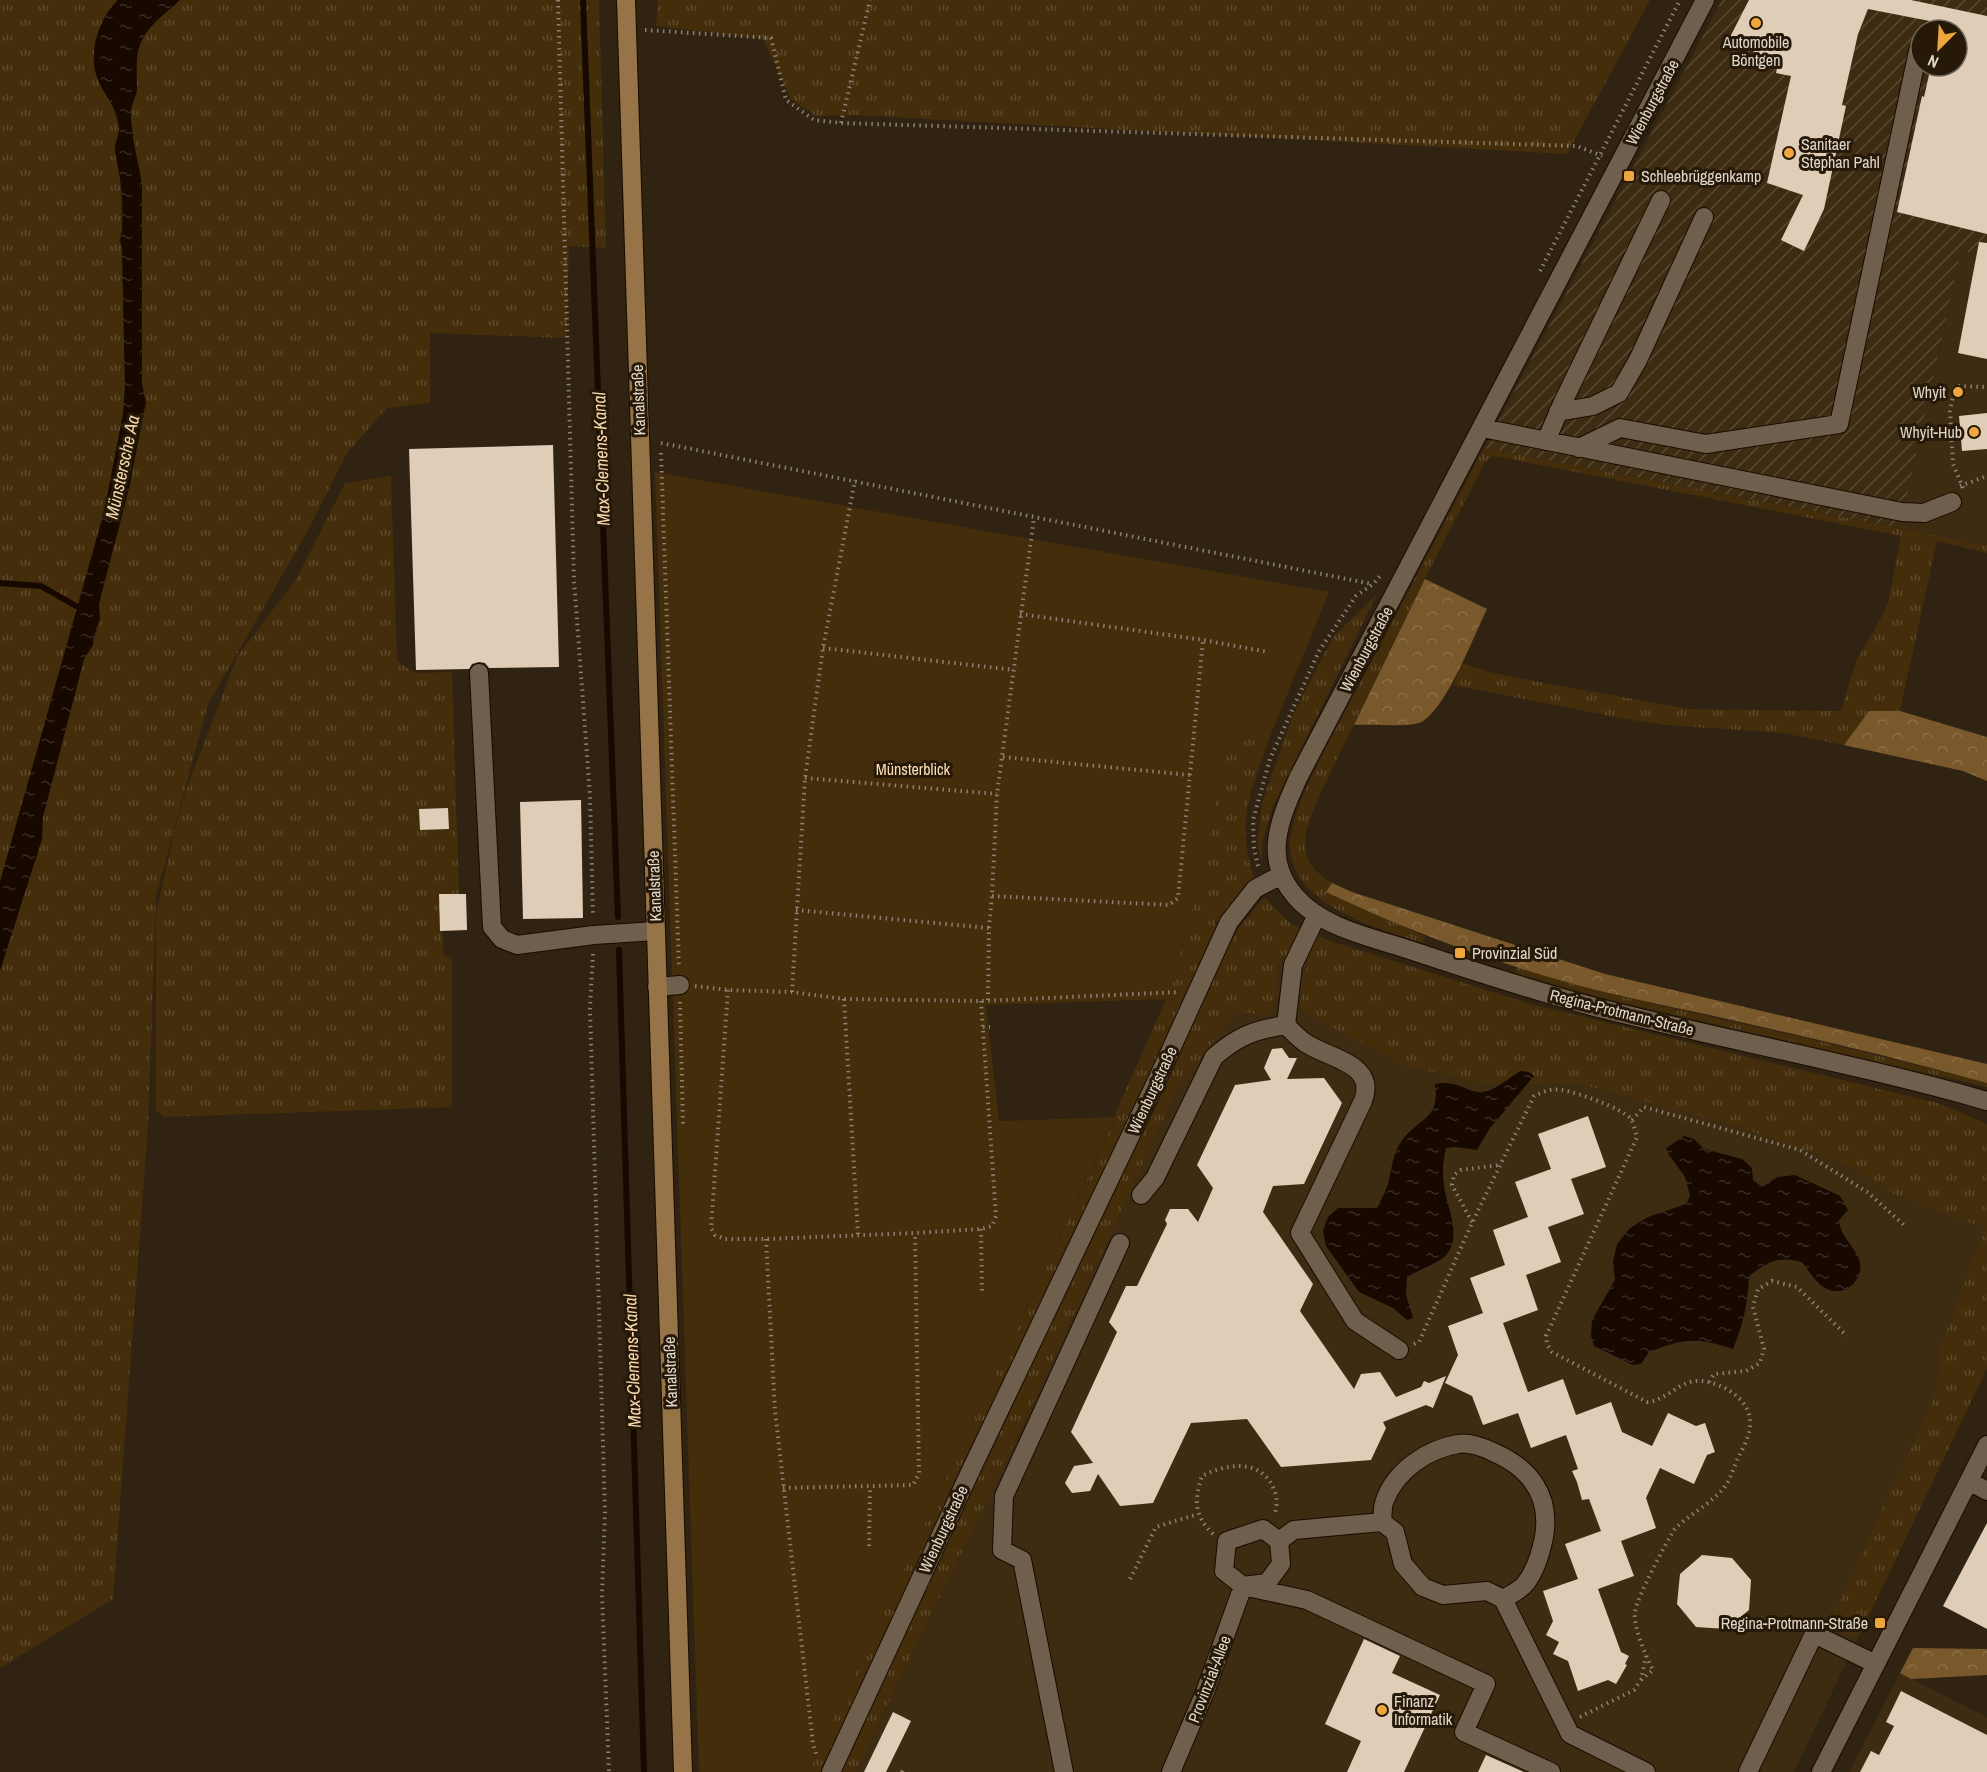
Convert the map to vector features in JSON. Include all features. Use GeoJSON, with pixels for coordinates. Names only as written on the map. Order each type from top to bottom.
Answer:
{"type":"FeatureCollection","features":[{"type":"Feature","properties":{"kind":"main road","name":"Kanalstraße"},"geometry":{"type":"LineString","coordinates":[[626,0],[683,1772]]}},
{"type":"Feature","properties":{"kind":"street","name":"Wienburgstraße"},"geometry":{"type":"LineString","coordinates":[[825,1768],[966,1481],[1150,1095],[1229,922],[1255,889],[1273,878],[1277,856],[1277,837],[1282,817],[1294,788],[1705,0]]}},
{"type":"Feature","properties":{"kind":"street"},"geometry":{"type":"LineString","coordinates":[[1579,448],[1620,428],[1706,444],[1839,424],[1912,78]]}},
{"type":"Feature","properties":{"kind":"street"},"geometry":{"type":"LineString","coordinates":[[1546,441],[1661,200]]}},
{"type":"Feature","properties":{"kind":"street"},"geometry":{"type":"LineString","coordinates":[[1558,412],[1593,406],[1619,393],[1638,360],[1704,217]]}},
{"type":"Feature","properties":{"kind":"street"},"geometry":{"type":"LineString","coordinates":[[1482,428],[1908,513],[1924,513],[1958,496]]}},
{"type":"Feature","properties":{"kind":"street"},"geometry":{"type":"LineString","coordinates":[[479,673],[492,927],[502,939],[517,945],[594,935],[656,931]]}},
{"type":"Feature","properties":{"kind":"street","name":"Regina-Protmann-Straße"},"geometry":{"type":"LineString","coordinates":[[1273,878],[1317,915],[1358,932],[1557,997],[1987,1101]]}},
{"type":"Feature","properties":{"kind":"street"},"geometry":{"type":"LineString","coordinates":[[1286,1025],[1293,965],[1317,915]]}},
{"type":"Feature","properties":{"kind":"street"},"geometry":{"type":"LineString","coordinates":[[657,987],[680,985]]}},
{"type":"Feature","properties":{"kind":"street"},"geometry":{"type":"LineString","coordinates":[[1141,1195],[1155,1178],[1214,1057],[1227,1046],[1256,1030],[1286,1025]]}},
{"type":"Feature","properties":{"kind":"street"},"geometry":{"type":"LineString","coordinates":[[1286,1025],[1306,1043],[1352,1066],[1361,1073],[1366,1081],[1367,1090],[1363,1101],[1300,1233],[1354,1321],[1400,1350]]}},
{"type":"Feature","properties":{"kind":"street"},"geometry":{"type":"LineString","coordinates":[[1064,1772],[1022,1560],[1002,1550],[1004,1496],[1120,1243]]}},
{"type":"Feature","properties":{"kind":"street"},"geometry":{"type":"LineString","coordinates":[[1382,1522],[1385,1500],[1401,1474],[1426,1454],[1460,1443],[1485,1448],[1507,1458],[1532,1478],[1544,1502],[1545,1527],[1542,1552],[1525,1584],[1503,1599]]}},
{"type":"Feature","properties":{"kind":"street"},"geometry":{"type":"LineString","coordinates":[[1821,1772],[1987,1445]]}},
{"type":"Feature","properties":{"kind":"street"},"geometry":{"type":"LineString","coordinates":[[1969,1481],[1987,1491]]}},
{"type":"Feature","properties":{"kind":"street"},"geometry":{"type":"LineString","coordinates":[[1279,1541],[1294,1530],[1382,1522],[1395,1532],[1403,1564],[1423,1587],[1443,1595],[1487,1592],[1503,1599],[1570,1734],[1646,1772]]}},
{"type":"Feature","properties":{"kind":"street"},"geometry":{"type":"LineString","coordinates":[[1243,1586],[1267,1583],[1281,1564],[1279,1541],[1263,1529],[1227,1541],[1224,1571],[1243,1586],[1307,1600],[1486,1684],[1464,1732],[1551,1772]]}},
{"type":"Feature","properties":{"kind":"street","name":"Provinzial-Allee"},"geometry":{"type":"LineString","coordinates":[[1171,1772],[1205,1692],[1243,1586]]}},
{"type":"Feature","properties":{"kind":"street"},"geometry":{"type":"LineString","coordinates":[[1748,1772],[1814,1634],[1876,1664]]}},
{"type":"Feature","properties":{"kind":"path"},"geometry":{"type":"LineString","coordinates":[[558,0],[574,580],[590,796],[594,935]]}},
{"type":"Feature","properties":{"kind":"path"},"geometry":{"type":"LineString","coordinates":[[841,123],[870,0]]}},
{"type":"Feature","properties":{"kind":"path"},"geometry":{"type":"LineString","coordinates":[[627,29],[771,38],[786,100],[813,120],[841,123],[1577,146],[1619,165]]}},
{"type":"Feature","properties":{"kind":"path"},"geometry":{"type":"LineString","coordinates":[[1958,496],[1962,486],[1953,464],[1950,411],[1955,386],[1987,387]]}},
{"type":"Feature","properties":{"kind":"path"},"geometry":{"type":"LineString","coordinates":[[661,443],[1373,584],[1356,596],[1319,651],[1270,759],[1252,820],[1255,857],[1273,878]]}},
{"type":"Feature","properties":{"kind":"path"},"geometry":{"type":"LineString","coordinates":[[1962,486],[1987,476]]}},
{"type":"Feature","properties":{"kind":"path"},"geometry":{"type":"LineString","coordinates":[[792,992],[805,778],[823,648],[855,480]]}},
{"type":"Feature","properties":{"kind":"path"},"geometry":{"type":"LineString","coordinates":[[988,1000],[989,928],[998,794],[1034,518]]}},
{"type":"Feature","properties":{"kind":"path"},"geometry":{"type":"LineString","coordinates":[[1020,614],[1203,640],[1268,652]]}},
{"type":"Feature","properties":{"kind":"path"},"geometry":{"type":"LineString","coordinates":[[992,896],[1170,904],[1178,898],[1203,640]]}},
{"type":"Feature","properties":{"kind":"path"},"geometry":{"type":"LineString","coordinates":[[823,648],[1014,670]]}},
{"type":"Feature","properties":{"kind":"path"},"geometry":{"type":"LineString","coordinates":[[1003,757],[1190,775]]}},
{"type":"Feature","properties":{"kind":"path"},"geometry":{"type":"LineString","coordinates":[[805,778],[998,794]]}},
{"type":"Feature","properties":{"kind":"path"},"geometry":{"type":"LineString","coordinates":[[796,910],[989,928]]}},
{"type":"Feature","properties":{"kind":"path"},"geometry":{"type":"LineString","coordinates":[[592,972],[590,1008],[605,1512],[602,1595],[609,1772]]}},
{"type":"Feature","properties":{"kind":"path"},"geometry":{"type":"LineString","coordinates":[[680,985],[728,990],[792,992],[844,999],[981,1001],[1196,992]]}},
{"type":"Feature","properties":{"kind":"path"},"geometry":{"type":"LineString","coordinates":[[728,990],[711,1228],[715,1235],[725,1239],[915,1233],[981,1229],[992,1226],[996,1216],[981,1001]]}},
{"type":"Feature","properties":{"kind":"path"},"geometry":{"type":"LineString","coordinates":[[844,999],[858,1235]]}},
{"type":"Feature","properties":{"kind":"path"},"geometry":{"type":"LineString","coordinates":[[983,1027],[990,1028]]}},
{"type":"Feature","properties":{"kind":"path"},"geometry":{"type":"LineString","coordinates":[[1400,1350],[1419,1342],[1472,1223],[1534,1096],[1544,1091],[1559,1089],[1588,1097],[1623,1113],[1632,1120],[1637,1137],[1546,1336],[1547,1344],[1552,1352],[1647,1402],[1656,1402],[1687,1383],[1699,1380],[1725,1388],[1735,1394],[1750,1414],[1750,1428],[1728,1483],[1674,1530],[1644,1589],[1634,1614],[1646,1655],[1653,1670],[1641,1680],[1634,1690],[1565,1723]]}},
{"type":"Feature","properties":{"kind":"path"},"geometry":{"type":"LineString","coordinates":[[1632,1120],[1644,1107],[1800,1150],[1867,1192],[1905,1226]]}},
{"type":"Feature","properties":{"kind":"path"},"geometry":{"type":"LineString","coordinates":[[1472,1223],[1452,1185],[1454,1175],[1461,1170],[1500,1165]]}},
{"type":"Feature","properties":{"kind":"path"},"geometry":{"type":"LineString","coordinates":[[981,1229],[982,1294]]}},
{"type":"Feature","properties":{"kind":"path"},"geometry":{"type":"LineString","coordinates":[[783,1488],[913,1485],[919,1474],[915,1233]]}},
{"type":"Feature","properties":{"kind":"path"},"geometry":{"type":"LineString","coordinates":[[766,1239],[775,1411],[783,1488],[813,1744],[825,1768]]}},
{"type":"Feature","properties":{"kind":"path"},"geometry":{"type":"LineString","coordinates":[[1709,1382],[1714,1374],[1746,1371],[1760,1363],[1764,1349],[1753,1307],[1758,1289],[1772,1281],[1797,1287],[1847,1336]]}},
{"type":"Feature","properties":{"kind":"path"},"geometry":{"type":"LineString","coordinates":[[1227,1541],[1216,1536],[1204,1525],[1198,1514],[1197,1492],[1202,1476],[1218,1468],[1252,1466],[1269,1479],[1276,1494],[1276,1511],[1269,1524],[1263,1529]]}},
{"type":"Feature","properties":{"kind":"path"},"geometry":{"type":"LineString","coordinates":[[869,1546],[870,1486]]}},
{"type":"Feature","properties":{"kind":"path"},"geometry":{"type":"LineString","coordinates":[[1130,1579],[1155,1527],[1198,1514]]}},
{"type":"Feature","properties":{"kind":"path"},"geometry":{"type":"LineString","coordinates":[[1641,1680],[1646,1655]]}},
{"type":"Feature","properties":{"kind":"shaded area"},"geometry":{"type":"Polygon","coordinates":[[[1722,0],[1987,0],[1987,256],[1961,251],[1900,528],[1484,448],[1722,0]]]}},
{"type":"Feature","properties":{"kind":"shaded area","name":"Whyit"},"geometry":{"type":"Polygon","coordinates":[[[1961,251],[1987,256],[1987,545],[1900,528],[1961,251]]]}},
{"type":"Feature","properties":{"kind":"shaded area"},"geometry":{"type":"Polygon","coordinates":[[[1242,945],[1786,1081],[1987,1146],[1987,1368],[1794,1772],[855,1772],[1001,1472],[1242,945]]]}},
{"type":"Feature","properties":{"kind":"shaded area"},"geometry":{"type":"Polygon","coordinates":[[[1900,1673],[1987,1717],[1987,1772],[1849,1772],[1900,1673]]]}},
{"type":"Feature","properties":{"kind":"green space"},"geometry":{"type":"Polygon","coordinates":[[[0,0],[118,0],[107,13],[95,44],[119,128],[115,151],[120,179],[122,230],[119,239],[122,247],[125,387],[123,414],[112,478],[0,882],[0,0]]]}},
{"type":"Feature","properties":{"kind":"green space"},"geometry":{"type":"Polygon","coordinates":[[[180,0],[599,0],[606,248],[569,246],[566,338],[430,333],[430,403],[387,408],[347,453],[306,534],[208,704],[156,896],[148,1126],[113,1599],[0,1668],[0,971],[42,839],[43,817],[84,659],[93,645],[100,618],[98,604],[123,514],[142,425],[146,403],[142,384],[142,184],[133,139],[131,109],[137,90],[136,71],[139,46],[154,23],[180,0]]]}},
{"type":"Feature","properties":{"kind":"green space"},"geometry":{"type":"Polygon","coordinates":[[[658,0],[1650,0],[1567,154],[855,115],[816,116],[791,99],[763,39],[656,26],[658,0]]]}},
{"type":"Feature","properties":{"kind":"green space"},"geometry":{"type":"Polygon","coordinates":[[[1484,448],[1987,545],[1987,553],[1937,541],[1900,711],[1869,711],[1844,745],[1783,733],[1666,725],[1625,719],[1453,685],[1462,663],[1485,671],[1522,679],[1689,709],[1841,711],[1856,661],[1888,603],[1901,536],[1493,456],[1485,462],[1425,579],[1319,796],[1306,833],[1305,844],[1311,864],[1319,874],[1332,883],[1326,892],[1425,936],[1423,943],[1357,919],[1334,908],[1315,894],[1300,877],[1291,858],[1291,834],[1300,804],[1321,757],[1484,448]]]}},
{"type":"Feature","properties":{"kind":"green space","name":"Münsterblick"},"geometry":{"type":"Polygon","coordinates":[[[655,472],[1329,592],[1270,737],[1227,741],[1207,850],[1169,999],[986,1005],[999,1121],[1116,1117],[808,1772],[699,1772],[655,472]]]}},
{"type":"Feature","properties":{"kind":"green space"},"geometry":{"type":"Polygon","coordinates":[[[391,476],[397,661],[415,673],[452,672],[459,894],[466,894],[467,930],[442,931],[444,956],[452,957],[452,1107],[164,1117],[156,1110],[156,913],[185,793],[237,657],[297,578],[345,483],[391,476]]]}},
{"type":"Feature","properties":{"kind":"green space"},"geometry":{"type":"Polygon","coordinates":[[[1425,579],[1487,609],[1458,672],[1429,717],[1419,723],[1354,725],[1425,579]]]}},
{"type":"Feature","properties":{"kind":"green space"},"geometry":{"type":"Polygon","coordinates":[[[1377,594],[1273,806],[1262,843],[1262,862],[1257,843],[1262,803],[1292,717],[1333,637],[1377,594]]]}},
{"type":"Feature","properties":{"kind":"green space"},"geometry":{"type":"Polygon","coordinates":[[[1869,711],[1900,711],[1987,737],[1987,781],[1963,771],[1844,745],[1869,711]]]}},
{"type":"Feature","properties":{"kind":"green space"},"geometry":{"type":"Polygon","coordinates":[[[1270,737],[1253,787],[1246,818],[1247,848],[1254,878],[1215,924],[1232,940],[1264,897],[1291,924],[1327,940],[1534,1005],[1941,1104],[1987,1124],[1987,1368],[1860,1634],[1846,1636],[1829,1624],[1933,1401],[1939,1372],[1939,1351],[1984,1228],[1894,1194],[1846,1164],[1727,1123],[1576,1083],[1488,1084],[1406,1066],[1300,1010],[1303,977],[1310,962],[1283,955],[1274,977],[1277,988],[1273,1009],[1264,1015],[1237,1011],[1178,1087],[1001,1472],[855,1772],[808,1772],[1116,1118],[1115,1114],[1166,999],[1169,999],[1207,850],[1227,741],[1270,737]]]}},
{"type":"Feature","properties":{"kind":"green space"},"geometry":{"type":"Polygon","coordinates":[[[1332,883],[1352,892],[1605,974],[1987,1064],[1987,1083],[1917,1064],[1612,994],[1548,977],[1451,945],[1388,920],[1326,892],[1332,883]]]}},
{"type":"Feature","properties":{"kind":"green space"},"geometry":{"type":"Polygon","coordinates":[[[1517,967],[1623,997],[1806,1038],[1973,1079],[1987,1083],[1987,1087],[1610,1000],[1515,973],[1517,967]]]}},
{"type":"Feature","properties":{"kind":"green space"},"geometry":{"type":"Polygon","coordinates":[[[1913,1648],[1987,1649],[1987,1675],[1911,1679],[1900,1673],[1913,1648]]]}},
{"type":"Feature","properties":{"kind":"water","name":"Münstersche Aa"},"geometry":{"type":"Polygon","coordinates":[[[118,0],[180,0],[152,26],[141,42],[137,62],[137,90],[131,109],[133,139],[142,184],[142,384],[146,403],[130,484],[99,604],[100,618],[93,645],[84,659],[43,817],[42,839],[0,971],[0,882],[104,512],[123,414],[125,387],[120,240],[122,204],[115,147],[119,125],[117,115],[96,75],[94,65],[98,31],[108,11],[118,0]]]}},
{"type":"Feature","properties":{"kind":"water"},"geometry":{"type":"Polygon","coordinates":[[[1521,1071],[1529,1072],[1534,1076],[1490,1128],[1477,1150],[1446,1148],[1443,1181],[1453,1223],[1453,1241],[1444,1257],[1407,1277],[1406,1295],[1413,1318],[1407,1320],[1393,1308],[1359,1292],[1326,1246],[1323,1231],[1328,1217],[1338,1208],[1377,1208],[1386,1190],[1399,1145],[1412,1129],[1425,1119],[1434,1106],[1435,1084],[1450,1083],[1472,1091],[1483,1092],[1498,1086],[1521,1071]]]}},
{"type":"Feature","properties":{"kind":"water"},"geometry":{"type":"Polygon","coordinates":[[[1684,1136],[1694,1139],[1704,1149],[1742,1159],[1752,1168],[1753,1180],[1762,1187],[1778,1177],[1795,1175],[1840,1196],[1848,1210],[1839,1220],[1841,1229],[1859,1258],[1859,1274],[1851,1286],[1837,1291],[1821,1285],[1802,1262],[1780,1260],[1768,1263],[1749,1276],[1744,1314],[1733,1349],[1710,1342],[1681,1342],[1649,1352],[1641,1364],[1633,1365],[1594,1346],[1591,1336],[1592,1320],[1615,1280],[1613,1262],[1617,1244],[1630,1228],[1648,1217],[1686,1204],[1690,1196],[1685,1177],[1665,1149],[1684,1136]]]}},
{"type":"Feature","properties":{"kind":"building"},"geometry":{"type":"Polygon","coordinates":[[[1749,0],[1911,0],[1987,16],[1987,234],[1897,212],[1922,96],[1924,97],[1928,78],[1969,78],[1969,18],[1914,18],[1868,9],[1858,34],[1842,105],[1846,106],[1824,209],[1804,251],[1781,240],[1803,195],[1767,183],[1791,76],[1776,73],[1778,64],[1729,39],[1749,0]]]}},
{"type":"Feature","properties":{"kind":"building"},"geometry":{"type":"Polygon","coordinates":[[[1979,242],[1987,243],[1987,359],[1958,353],[1979,242]]]}},
{"type":"Feature","properties":{"kind":"building","name":"Whyit-Hub"},"geometry":{"type":"Polygon","coordinates":[[[1987,413],[1987,449],[1962,451],[1959,416],[1987,413]]]}},
{"type":"Feature","properties":{"kind":"building"},"geometry":{"type":"Polygon","coordinates":[[[553,445],[559,667],[489,668],[485,663],[479,662],[472,664],[469,669],[416,670],[409,449],[553,445]]]}},
{"type":"Feature","properties":{"kind":"building"},"geometry":{"type":"Polygon","coordinates":[[[581,800],[583,918],[523,919],[520,802],[581,800]]]}},
{"type":"Feature","properties":{"kind":"building"},"geometry":{"type":"Polygon","coordinates":[[[448,808],[449,829],[420,830],[419,809],[448,808]]]}},
{"type":"Feature","properties":{"kind":"building"},"geometry":{"type":"Polygon","coordinates":[[[439,894],[466,894],[467,930],[440,931],[439,894]]]}},
{"type":"Feature","properties":{"kind":"building"},"geometry":{"type":"Polygon","coordinates":[[[1282,1048],[1289,1058],[1297,1058],[1287,1079],[1324,1078],[1342,1103],[1304,1184],[1273,1186],[1263,1212],[1313,1284],[1300,1311],[1354,1389],[1361,1374],[1380,1372],[1396,1397],[1421,1387],[1424,1381],[1429,1383],[1446,1376],[1433,1408],[1426,1405],[1383,1422],[1386,1428],[1371,1460],[1281,1467],[1247,1419],[1191,1423],[1153,1503],[1120,1506],[1098,1474],[1090,1491],[1072,1493],[1065,1483],[1074,1466],[1093,1463],[1071,1432],[1117,1332],[1109,1322],[1126,1286],[1137,1286],[1167,1224],[1165,1220],[1170,1209],[1188,1209],[1198,1222],[1213,1188],[1197,1165],[1235,1085],[1271,1080],[1264,1068],[1272,1049],[1282,1048]]]}},
{"type":"Feature","properties":{"kind":"building"},"geometry":{"type":"Polygon","coordinates":[[[1588,1116],[1606,1167],[1571,1179],[1584,1214],[1548,1227],[1561,1262],[1526,1275],[1538,1310],[1503,1323],[1528,1392],[1563,1379],[1576,1415],[1611,1402],[1622,1432],[1652,1446],[1668,1413],[1696,1426],[1705,1423],[1715,1452],[1707,1455],[1694,1484],[1660,1468],[1646,1498],[1656,1528],[1621,1541],[1634,1576],[1598,1589],[1621,1652],[1629,1656],[1625,1664],[1627,1665],[1616,1684],[1608,1680],[1578,1691],[1568,1661],[1553,1654],[1559,1642],[1546,1635],[1553,1621],[1543,1591],[1578,1579],[1565,1544],[1601,1531],[1589,1499],[1582,1500],[1572,1471],[1578,1469],[1566,1435],[1531,1448],[1518,1413],[1483,1425],[1472,1396],[1445,1383],[1458,1355],[1448,1326],[1483,1313],[1470,1278],[1505,1265],[1493,1230],[1528,1217],[1515,1182],[1551,1169],[1538,1134],[1588,1116]]]}},
{"type":"Feature","properties":{"kind":"building"},"geometry":{"type":"Polygon","coordinates":[[[1987,1523],[1987,1629],[1943,1606],[1987,1523]]]}},
{"type":"Feature","properties":{"kind":"building"},"geometry":{"type":"Polygon","coordinates":[[[1702,1555],[1732,1558],[1751,1580],[1749,1610],[1726,1629],[1696,1627],[1677,1604],[1680,1574],[1702,1555]]]}},
{"type":"Feature","properties":{"kind":"building","name":"Finanz Informatik"},"geometry":{"type":"Polygon","coordinates":[[[1364,1639],[1400,1656],[1392,1673],[1440,1695],[1404,1772],[1347,1772],[1361,1741],[1325,1724],[1364,1639]]]}},
{"type":"Feature","properties":{"kind":"building"},"geometry":{"type":"Polygon","coordinates":[[[1901,1691],[1987,1735],[1987,1772],[1860,1772],[1871,1751],[1879,1755],[1894,1726],[1886,1722],[1901,1691]]]}},
{"type":"Feature","properties":{"kind":"building"},"geometry":{"type":"Polygon","coordinates":[[[893,1712],[911,1721],[886,1772],[864,1772],[893,1712]]]}},
{"type":"Feature","properties":{"kind":"building"},"geometry":{"type":"Polygon","coordinates":[[[1486,1755],[1524,1772],[1478,1772],[1486,1755]]]}},
{"type":"Feature","properties":{"kind":"waterway","name":"Max-Clemens-Kanal"},"geometry":{"type":"LineString","coordinates":[[583,0],[618,917]]}},
{"type":"Feature","properties":{"kind":"waterway"},"geometry":{"type":"LineString","coordinates":[[0,583],[41,586],[83,610]]}},
{"type":"Feature","properties":{"kind":"waterway","name":"Max-Clemens-Kanal"},"geometry":{"type":"LineString","coordinates":[[619,950],[644,1772]]}},
{"type":"Feature","properties":{"kind":"place","name":"Automobile Böntgen"},"geometry":{"type":"Point","coordinates":[1756,23]}},
{"type":"Feature","properties":{"kind":"place","name":"Sanitaer Stephan Pahl"},"geometry":{"type":"Point","coordinates":[1789,153]}},
{"type":"Feature","properties":{"kind":"place","name":"Schleebrüggenkamp"},"geometry":{"type":"Point","coordinates":[1629,176]}},
{"type":"Feature","properties":{"kind":"place","name":"Whyit"},"geometry":{"type":"Point","coordinates":[1958,392]}},
{"type":"Feature","properties":{"kind":"place","name":"Whyit-Hub"},"geometry":{"type":"Point","coordinates":[1974,432]}},
{"type":"Feature","properties":{"kind":"place","name":"Provinzial Süd"},"geometry":{"type":"Point","coordinates":[1460,953]}},
{"type":"Feature","properties":{"kind":"place","name":"Regina-Protmann-Straße"},"geometry":{"type":"Point","coordinates":[1880,1623]}},
{"type":"Feature","properties":{"kind":"place","name":"Finanz Informatik"},"geometry":{"type":"Point","coordinates":[1382,1710]}}]}
